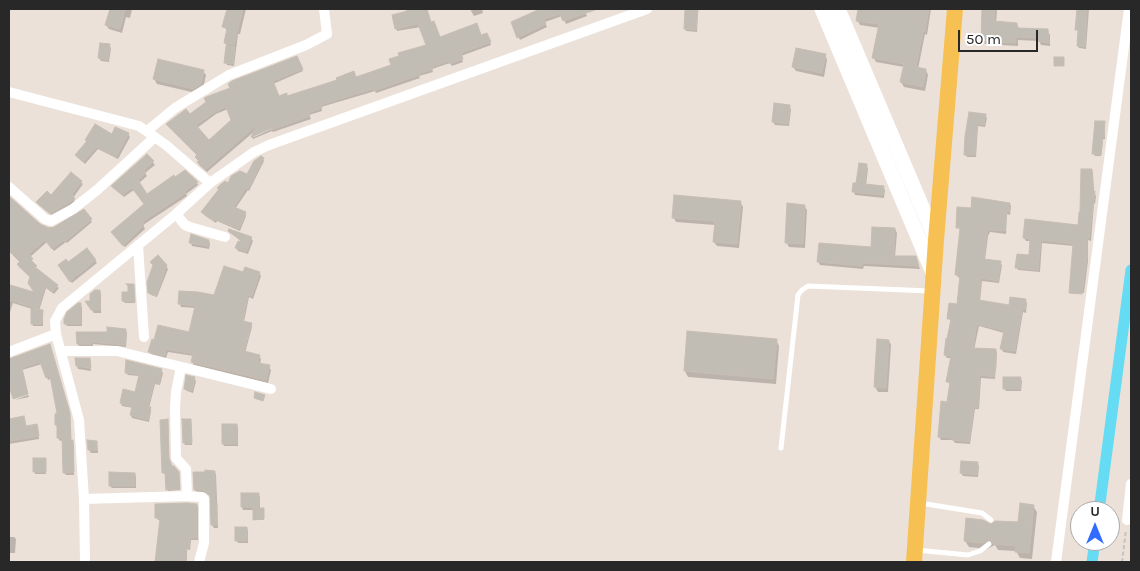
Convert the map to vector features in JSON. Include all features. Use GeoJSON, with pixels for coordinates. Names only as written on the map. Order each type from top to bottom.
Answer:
{"type":"FeatureCollection","features":[{"type":"Feature","properties":{"kind":"main road"},"geometry":{"type":"LineString","coordinates":[[914,556],[936,240],[955,9]]}},
{"type":"Feature","properties":{"kind":"street"},"geometry":{"type":"LineString","coordinates":[[9,187],[45,219],[51,221],[73,209],[97,190],[174,108],[228,75],[306,45],[327,34],[324,9]]}},
{"type":"Feature","properties":{"kind":"street"},"geometry":{"type":"LineString","coordinates":[[85,562],[84,499],[79,420],[56,334],[55,321],[62,308],[176,214],[210,183],[238,162],[268,145],[646,9]]}},
{"type":"Feature","properties":{"kind":"street"},"geometry":{"type":"LineString","coordinates":[[822,9],[934,284]]}},
{"type":"Feature","properties":{"kind":"street"},"geometry":{"type":"LineString","coordinates":[[838,9],[936,240]]}},
{"type":"Feature","properties":{"kind":"street"},"geometry":{"type":"LineString","coordinates":[[1056,562],[1129,9]]}},
{"type":"Feature","properties":{"kind":"street"},"geometry":{"type":"LineString","coordinates":[[9,92],[139,126],[210,183]]}},
{"type":"Feature","properties":{"kind":"street"},"geometry":{"type":"LineString","coordinates":[[176,214],[185,225],[225,237]]}},
{"type":"Feature","properties":{"kind":"street"},"geometry":{"type":"LineString","coordinates":[[138,245],[144,337]]}},
{"type":"Feature","properties":{"kind":"street"},"geometry":{"type":"LineString","coordinates":[[9,352],[56,334]]}},
{"type":"Feature","properties":{"kind":"street"},"geometry":{"type":"LineString","coordinates":[[62,351],[117,352],[271,389]]}},
{"type":"Feature","properties":{"kind":"street"},"geometry":{"type":"LineString","coordinates":[[181,367],[174,408],[176,458],[186,469],[187,496]]}},
{"type":"Feature","properties":{"kind":"street"},"geometry":{"type":"LineString","coordinates":[[1127,520],[1131,484]]}},
{"type":"Feature","properties":{"kind":"street"},"geometry":{"type":"LineString","coordinates":[[84,499],[202,497],[204,500],[204,543],[198,562]]}},
{"type":"Feature","properties":{"kind":"lane"},"geometry":{"type":"LineString","coordinates":[[781,448],[796,304],[798,295],[802,290],[808,286],[934,284]]}},
{"type":"Feature","properties":{"kind":"lane"},"geometry":{"type":"LineString","coordinates":[[917,503],[982,513],[991,520]]}},
{"type":"Feature","properties":{"kind":"lane"},"geometry":{"type":"LineString","coordinates":[[914,556],[968,555],[980,551],[989,544]]}},
{"type":"Feature","properties":{"kind":"path"},"geometry":{"type":"LineString","coordinates":[[1122,562],[1127,520]]}},
{"type":"Feature","properties":{"kind":"building"},"geometry":{"type":"Polygon","coordinates":[[[110,9],[125,9],[120,29],[105,25],[110,9]]]}},
{"type":"Feature","properties":{"kind":"building"},"geometry":{"type":"Polygon","coordinates":[[[227,9],[243,9],[234,45],[224,43],[227,28],[222,27],[227,9]]]}},
{"type":"Feature","properties":{"kind":"building"},"geometry":{"type":"Polygon","coordinates":[[[406,9],[427,9],[431,22],[434,21],[440,37],[477,23],[481,35],[487,33],[491,42],[461,53],[463,59],[450,64],[448,61],[432,67],[433,69],[419,75],[374,91],[373,89],[321,105],[322,108],[309,113],[310,116],[251,137],[257,125],[205,170],[197,162],[199,161],[195,157],[197,155],[166,124],[186,109],[190,114],[206,102],[204,98],[230,88],[228,84],[232,81],[297,56],[303,69],[273,81],[279,96],[287,93],[287,96],[337,80],[336,78],[354,71],[356,77],[391,65],[389,59],[399,56],[398,53],[426,45],[418,24],[395,29],[392,15],[407,11],[406,9]],[[226,107],[196,125],[209,140],[231,120],[226,107]]]}},
{"type":"Feature","properties":{"kind":"building"},"geometry":{"type":"Polygon","coordinates":[[[540,9],[595,10],[563,21],[560,14],[544,19],[546,24],[517,38],[511,22],[540,9]]]}},
{"type":"Feature","properties":{"kind":"building"},"geometry":{"type":"Polygon","coordinates":[[[685,9],[698,9],[696,30],[684,29],[685,9]]]}},
{"type":"Feature","properties":{"kind":"building"},"geometry":{"type":"Polygon","coordinates":[[[858,9],[929,9],[916,67],[926,69],[923,87],[900,82],[904,64],[872,58],[879,24],[856,21],[858,9]]]}},
{"type":"Feature","properties":{"kind":"building"},"geometry":{"type":"Polygon","coordinates":[[[982,9],[995,9],[994,21],[1017,23],[1017,28],[1048,29],[1049,43],[1037,41],[1038,38],[1016,37],[1016,43],[981,41],[982,9]]]}},
{"type":"Feature","properties":{"kind":"building"},"geometry":{"type":"Polygon","coordinates":[[[1077,9],[1087,9],[1085,47],[1077,46],[1078,30],[1075,30],[1077,9]]]}},
{"type":"Feature","properties":{"kind":"building"},"geometry":{"type":"Polygon","coordinates":[[[100,43],[110,44],[108,60],[98,58],[100,43]]]}},
{"type":"Feature","properties":{"kind":"building"},"geometry":{"type":"Polygon","coordinates":[[[226,46],[235,47],[233,64],[224,63],[226,46]]]}},
{"type":"Feature","properties":{"kind":"building"},"geometry":{"type":"Polygon","coordinates":[[[796,48],[826,54],[822,73],[792,67],[796,48]]]}},
{"type":"Feature","properties":{"kind":"building"},"geometry":{"type":"Polygon","coordinates":[[[1054,57],[1064,57],[1064,66],[1054,66],[1054,57]]]}},
{"type":"Feature","properties":{"kind":"building"},"geometry":{"type":"Polygon","coordinates":[[[158,59],[204,70],[201,84],[193,89],[153,79],[158,59]]]}},
{"type":"Feature","properties":{"kind":"building"},"geometry":{"type":"Polygon","coordinates":[[[774,103],[790,105],[788,124],[772,122],[774,103]]]}},
{"type":"Feature","properties":{"kind":"building"},"geometry":{"type":"Polygon","coordinates":[[[969,112],[986,114],[984,125],[977,124],[975,155],[964,155],[969,112]]]}},
{"type":"Feature","properties":{"kind":"building"},"geometry":{"type":"Polygon","coordinates":[[[1095,121],[1105,121],[1101,155],[1092,154],[1095,121]]]}},
{"type":"Feature","properties":{"kind":"building"},"geometry":{"type":"Polygon","coordinates":[[[95,124],[112,134],[115,127],[129,133],[116,157],[97,147],[83,162],[75,155],[87,141],[85,140],[95,124]]]}},
{"type":"Feature","properties":{"kind":"building"},"geometry":{"type":"Polygon","coordinates":[[[147,154],[154,161],[144,170],[146,173],[138,180],[147,194],[174,175],[175,177],[185,170],[198,182],[185,191],[186,193],[142,222],[144,225],[123,246],[111,232],[144,204],[132,188],[122,195],[111,186],[147,154]]]}},
{"type":"Feature","properties":{"kind":"building"},"geometry":{"type":"Polygon","coordinates":[[[261,156],[264,158],[250,186],[248,189],[246,188],[234,207],[246,212],[239,229],[215,219],[214,221],[201,212],[220,185],[225,181],[228,183],[231,176],[240,171],[247,174],[254,161],[261,156]]]}},
{"type":"Feature","properties":{"kind":"building"},"geometry":{"type":"Polygon","coordinates":[[[859,163],[867,164],[865,184],[884,186],[883,195],[852,192],[853,183],[856,183],[859,163]]]}},
{"type":"Feature","properties":{"kind":"building"},"geometry":{"type":"Polygon","coordinates":[[[1081,169],[1092,169],[1093,191],[1095,191],[1089,238],[1087,238],[1087,258],[1082,294],[1069,293],[1073,244],[1041,240],[1038,270],[1015,268],[1017,254],[1029,255],[1030,239],[1023,238],[1025,219],[1078,225],[1081,169]]]}},
{"type":"Feature","properties":{"kind":"building"},"geometry":{"type":"Polygon","coordinates":[[[71,172],[82,181],[72,194],[75,199],[50,214],[36,202],[47,191],[51,195],[71,172]]]}},
{"type":"Feature","properties":{"kind":"building"},"geometry":{"type":"Polygon","coordinates":[[[674,195],[741,201],[737,244],[713,242],[715,221],[672,218],[674,195]]]}},
{"type":"Feature","properties":{"kind":"building"},"geometry":{"type":"Polygon","coordinates":[[[9,196],[40,224],[49,228],[54,227],[84,209],[92,219],[65,242],[64,240],[52,249],[45,240],[29,254],[33,259],[31,260],[37,266],[35,267],[58,285],[52,292],[45,286],[38,309],[9,300],[10,285],[34,292],[28,283],[30,277],[17,264],[20,262],[9,251],[9,196]]]}},
{"type":"Feature","properties":{"kind":"building"},"geometry":{"type":"Polygon","coordinates":[[[972,197],[1010,203],[1009,212],[1006,212],[1005,231],[989,230],[987,233],[984,259],[1001,261],[998,281],[981,278],[979,300],[1009,305],[1010,297],[1026,299],[1025,310],[1022,310],[1015,351],[1000,349],[1004,331],[977,324],[973,348],[996,349],[996,366],[994,377],[980,375],[978,407],[974,407],[969,442],[938,437],[941,401],[947,402],[950,382],[946,382],[951,356],[944,355],[951,319],[947,319],[949,303],[957,304],[960,275],[955,275],[960,228],[956,228],[957,207],[971,208],[972,197]]]}},
{"type":"Feature","properties":{"kind":"building"},"geometry":{"type":"Polygon","coordinates":[[[787,203],[805,205],[803,244],[785,243],[787,203]]]}},
{"type":"Feature","properties":{"kind":"building"},"geometry":{"type":"Polygon","coordinates":[[[872,227],[895,228],[894,256],[916,256],[919,266],[862,263],[862,266],[817,262],[819,243],[871,247],[872,227]]]}},
{"type":"Feature","properties":{"kind":"building"},"geometry":{"type":"Polygon","coordinates":[[[229,229],[252,237],[246,252],[235,248],[238,241],[243,242],[228,231],[229,229]]]}},
{"type":"Feature","properties":{"kind":"building"},"geometry":{"type":"Polygon","coordinates":[[[191,234],[209,240],[208,246],[189,243],[191,234]]]}},
{"type":"Feature","properties":{"kind":"building"},"geometry":{"type":"Polygon","coordinates":[[[87,248],[96,260],[77,274],[70,282],[58,265],[66,259],[68,262],[87,248]]]}},
{"type":"Feature","properties":{"kind":"building"},"geometry":{"type":"Polygon","coordinates":[[[158,255],[167,265],[156,296],[148,293],[147,282],[153,265],[150,262],[158,255]]]}},
{"type":"Feature","properties":{"kind":"building"},"geometry":{"type":"Polygon","coordinates":[[[224,266],[243,272],[245,267],[260,272],[252,296],[248,295],[243,321],[252,323],[244,351],[260,355],[258,363],[270,365],[266,380],[191,362],[193,354],[166,349],[165,356],[148,352],[158,325],[189,332],[195,306],[178,304],[179,291],[214,295],[224,266]]]}},
{"type":"Feature","properties":{"kind":"building"},"geometry":{"type":"Polygon","coordinates":[[[126,284],[134,284],[135,302],[122,301],[122,292],[128,292],[126,284]]]}},
{"type":"Feature","properties":{"kind":"building"},"geometry":{"type":"Polygon","coordinates":[[[95,290],[100,290],[100,310],[91,310],[85,301],[90,301],[90,294],[95,290]]]}},
{"type":"Feature","properties":{"kind":"building"},"geometry":{"type":"Polygon","coordinates":[[[78,303],[81,303],[81,324],[64,324],[67,312],[78,303]]]}},
{"type":"Feature","properties":{"kind":"building"},"geometry":{"type":"Polygon","coordinates":[[[31,309],[43,310],[42,324],[31,324],[31,309]]]}},
{"type":"Feature","properties":{"kind":"building"},"geometry":{"type":"Polygon","coordinates":[[[107,327],[126,329],[125,345],[92,342],[92,344],[77,344],[76,332],[107,332],[107,327]]]}},
{"type":"Feature","properties":{"kind":"building"},"geometry":{"type":"Polygon","coordinates":[[[687,331],[777,339],[773,379],[684,371],[687,331]]]}},
{"type":"Feature","properties":{"kind":"building"},"geometry":{"type":"Polygon","coordinates":[[[877,339],[889,340],[886,388],[874,387],[877,339]]]}},
{"type":"Feature","properties":{"kind":"building"},"geometry":{"type":"Polygon","coordinates":[[[50,344],[70,413],[74,472],[63,473],[62,438],[57,438],[55,414],[57,413],[50,376],[46,378],[40,362],[22,368],[28,394],[13,399],[9,386],[11,386],[9,359],[50,344]]]}},
{"type":"Feature","properties":{"kind":"building"},"geometry":{"type":"Polygon","coordinates":[[[75,358],[90,358],[91,368],[76,366],[75,358]]]}},
{"type":"Feature","properties":{"kind":"building"},"geometry":{"type":"Polygon","coordinates":[[[126,360],[162,369],[159,384],[154,382],[148,407],[151,407],[148,420],[130,415],[132,407],[120,403],[123,389],[135,392],[139,375],[125,373],[126,360]]]}},
{"type":"Feature","properties":{"kind":"building"},"geometry":{"type":"Polygon","coordinates":[[[186,375],[195,377],[192,391],[184,389],[186,375]]]}},
{"type":"Feature","properties":{"kind":"building"},"geometry":{"type":"Polygon","coordinates":[[[1003,377],[1021,377],[1020,389],[1003,389],[1003,377]]]}},
{"type":"Feature","properties":{"kind":"building"},"geometry":{"type":"Polygon","coordinates":[[[255,392],[265,395],[263,401],[254,398],[255,392]]]}},
{"type":"Feature","properties":{"kind":"building"},"geometry":{"type":"Polygon","coordinates":[[[24,416],[26,426],[37,424],[39,436],[10,441],[9,419],[24,416]]]}},
{"type":"Feature","properties":{"kind":"building"},"geometry":{"type":"Polygon","coordinates":[[[168,419],[169,458],[172,466],[179,472],[180,489],[166,490],[165,473],[162,473],[160,420],[168,419]]]}},
{"type":"Feature","properties":{"kind":"building"},"geometry":{"type":"Polygon","coordinates":[[[182,419],[191,419],[192,443],[183,443],[182,419]]]}},
{"type":"Feature","properties":{"kind":"building"},"geometry":{"type":"Polygon","coordinates":[[[222,424],[237,424],[237,444],[222,444],[222,424]]]}},
{"type":"Feature","properties":{"kind":"building"},"geometry":{"type":"Polygon","coordinates":[[[87,440],[97,441],[97,450],[88,450],[87,440]]]}},
{"type":"Feature","properties":{"kind":"building"},"geometry":{"type":"Polygon","coordinates":[[[33,458],[46,458],[46,472],[33,472],[33,458]]]}},
{"type":"Feature","properties":{"kind":"building"},"geometry":{"type":"Polygon","coordinates":[[[961,461],[978,462],[977,475],[960,473],[961,461]]]}},
{"type":"Feature","properties":{"kind":"building"},"geometry":{"type":"Polygon","coordinates":[[[205,470],[215,471],[217,525],[211,525],[210,496],[203,490],[194,490],[193,472],[205,472],[205,470]]]}},
{"type":"Feature","properties":{"kind":"building"},"geometry":{"type":"Polygon","coordinates":[[[109,472],[135,473],[135,486],[109,486],[109,472]]]}},
{"type":"Feature","properties":{"kind":"building"},"geometry":{"type":"Polygon","coordinates":[[[241,493],[259,493],[259,507],[241,507],[241,493]]]}},
{"type":"Feature","properties":{"kind":"building"},"geometry":{"type":"Polygon","coordinates":[[[1020,503],[1034,505],[1029,553],[1015,552],[1016,546],[993,544],[990,540],[983,543],[964,541],[966,518],[983,520],[991,524],[995,521],[1018,522],[1020,503]]]}},
{"type":"Feature","properties":{"kind":"building"},"geometry":{"type":"Polygon","coordinates":[[[155,504],[197,504],[197,538],[190,538],[186,562],[155,562],[160,518],[155,518],[155,504]]]}},
{"type":"Feature","properties":{"kind":"building"},"geometry":{"type":"Polygon","coordinates":[[[253,508],[264,508],[264,519],[253,520],[253,508]]]}},
{"type":"Feature","properties":{"kind":"building"},"geometry":{"type":"Polygon","coordinates":[[[235,527],[247,527],[247,541],[235,541],[235,527]]]}},
{"type":"Feature","properties":{"kind":"waterway"},"geometry":{"type":"LineString","coordinates":[[1100,501],[1131,270]]}},
{"type":"Feature","properties":{"kind":"waterway"},"geometry":{"type":"LineString","coordinates":[[1092,562],[1094,551]]}}]}
